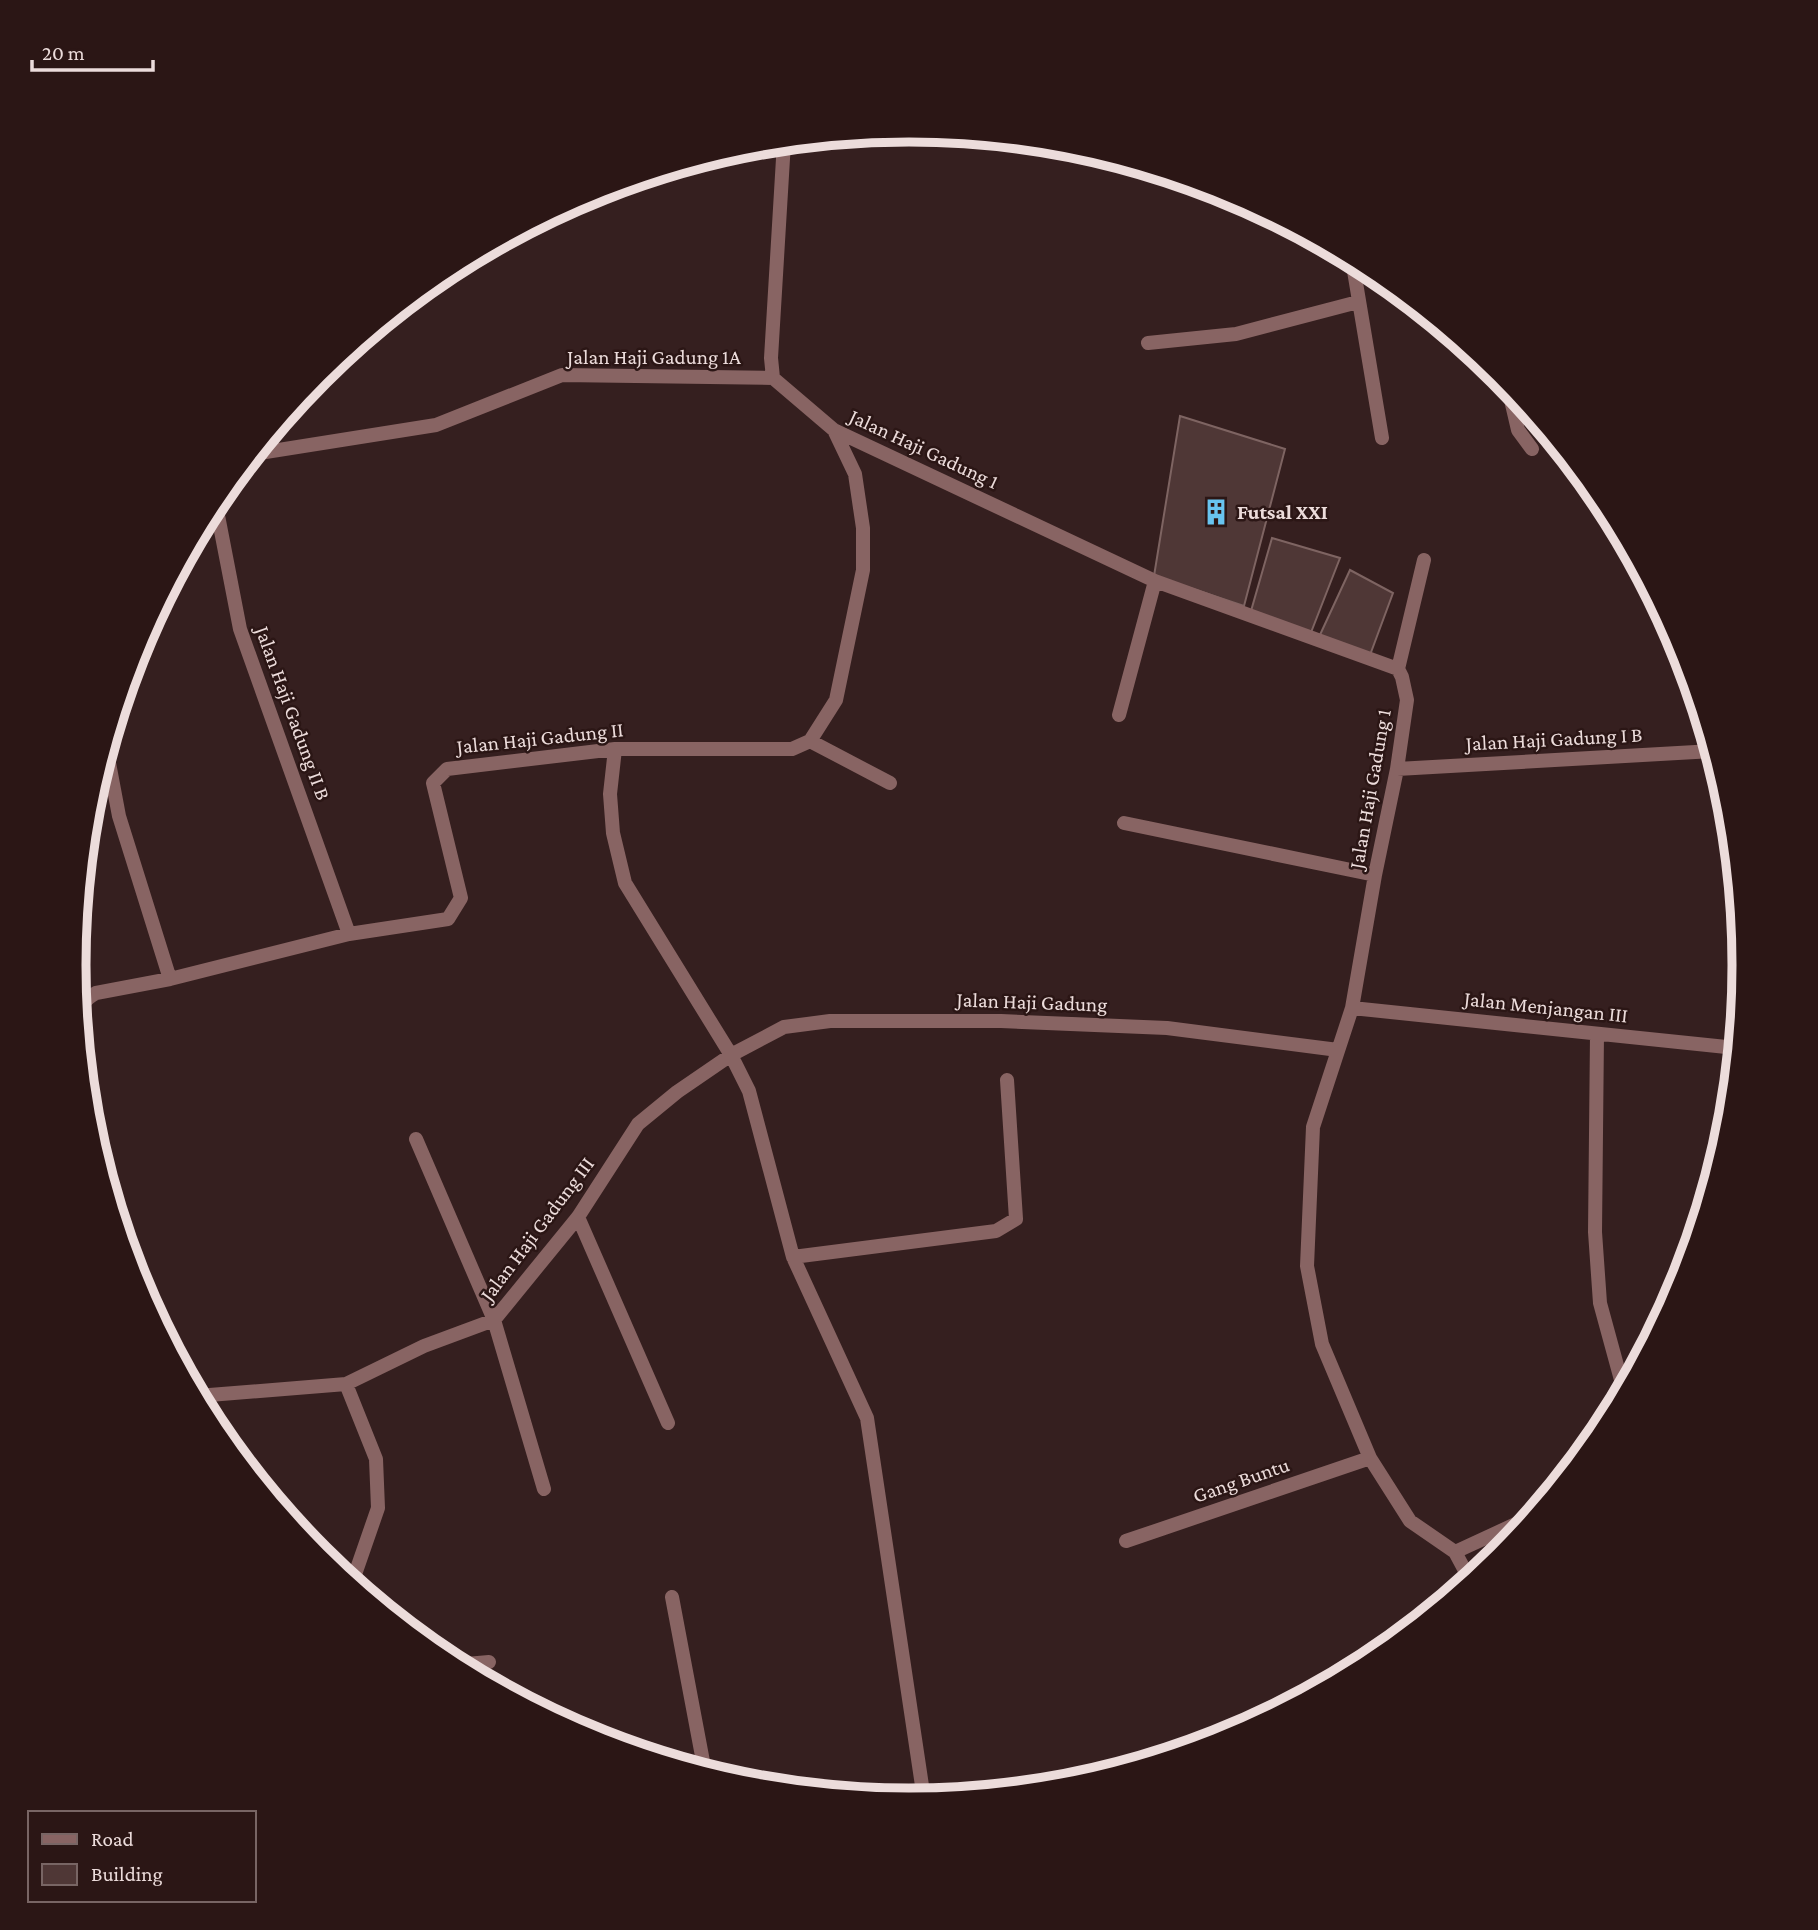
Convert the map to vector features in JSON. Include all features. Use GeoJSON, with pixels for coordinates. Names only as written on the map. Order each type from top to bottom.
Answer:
{"type":"FeatureCollection","features":[{"type":"Feature","properties":{"kind":"street"},"geometry":{"type":"LineString","coordinates":[[773,378],[771,358],[783,152]]}},
{"type":"Feature","properties":{"kind":"street"},"geometry":{"type":"LineString","coordinates":[[1354,272],[1382,438]]}},
{"type":"Feature","properties":{"kind":"street"},"geometry":{"type":"LineString","coordinates":[[1148,343],[1236,334],[1358,302]]}},
{"type":"Feature","properties":{"kind":"street","name":"Jalan Haji Gadung 1A"},"geometry":{"type":"LineString","coordinates":[[266,452],[436,425],[562,375],[773,378]]}},
{"type":"Feature","properties":{"kind":"street","name":"Jalan Haji Gadung 1"},"geometry":{"type":"LineString","coordinates":[[773,378],[834,430],[1155,581],[1398,669],[1407,700],[1397,769],[1352,1008],[1313,1127],[1307,1266],[1322,1344],[1370,1458],[1410,1521],[1455,1552],[1465,1571]]}},
{"type":"Feature","properties":{"kind":"street"},"geometry":{"type":"LineString","coordinates":[[1512,405],[1518,430],[1532,449]]}},
{"type":"Feature","properties":{"kind":"street"},"geometry":{"type":"LineString","coordinates":[[834,430],[855,474],[863,528],[863,570],[836,700],[810,741],[890,783]]}},
{"type":"Feature","properties":{"kind":"street","name":"Jalan Haji Gadung II B"},"geometry":{"type":"LineString","coordinates":[[218,517],[240,629],[349,934]]}},
{"type":"Feature","properties":{"kind":"street"},"geometry":{"type":"LineString","coordinates":[[1398,669],[1424,560]]}},
{"type":"Feature","properties":{"kind":"street"},"geometry":{"type":"LineString","coordinates":[[1119,715],[1155,581]]}},
{"type":"Feature","properties":{"kind":"street","name":"Jalan Haji Gadung II"},"geometry":{"type":"LineString","coordinates":[[87,998],[96,993],[170,979],[349,934],[448,919],[461,898],[433,783],[447,769],[615,749],[792,749],[810,741]]}},
{"type":"Feature","properties":{"kind":"street"},"geometry":{"type":"LineString","coordinates":[[615,749],[610,794],[613,833],[625,883],[731,1055],[749,1091],[793,1257],[867,1419],[922,1788]]}},
{"type":"Feature","properties":{"kind":"street","name":"Jalan Haji Gadung I B"},"geometry":{"type":"LineString","coordinates":[[1397,769],[1704,752]]}},
{"type":"Feature","properties":{"kind":"street"},"geometry":{"type":"LineString","coordinates":[[110,769],[119,816],[170,979]]}},
{"type":"Feature","properties":{"kind":"street"},"geometry":{"type":"LineString","coordinates":[[1125,823],[1375,875]]}},
{"type":"Feature","properties":{"kind":"street","name":"Jalan Menjangan III"},"geometry":{"type":"LineString","coordinates":[[1352,1008],[1727,1047]]}},
{"type":"Feature","properties":{"kind":"street","name":"Jalan Haji Gadung"},"geometry":{"type":"LineString","coordinates":[[731,1055],[784,1027],[841,1021],[1001,1021],[1167,1028],[1338,1050]]}},
{"type":"Feature","properties":{"kind":"street"},"geometry":{"type":"LineString","coordinates":[[1597,1034],[1595,1232],[1600,1303],[1621,1379]]}},
{"type":"Feature","properties":{"kind":"street","name":"Jalan Haji Gadung III"},"geometry":{"type":"LineString","coordinates":[[207,1395],[346,1384],[424,1346],[494,1320],[578,1217],[638,1124],[677,1092],[731,1055]]}},
{"type":"Feature","properties":{"kind":"street"},"geometry":{"type":"LineString","coordinates":[[793,1257],[996,1231],[1016,1219],[1007,1080]]}},
{"type":"Feature","properties":{"kind":"street"},"geometry":{"type":"LineString","coordinates":[[416,1139],[494,1320],[544,1489]]}},
{"type":"Feature","properties":{"kind":"street"},"geometry":{"type":"LineString","coordinates":[[578,1217],[668,1423]]}},
{"type":"Feature","properties":{"kind":"street"},"geometry":{"type":"LineString","coordinates":[[346,1384],[376,1459],[378,1508],[355,1574]]}},
{"type":"Feature","properties":{"kind":"street","name":"Gang Buntu"},"geometry":{"type":"LineString","coordinates":[[1126,1541],[1370,1458]]}},
{"type":"Feature","properties":{"kind":"street"},"geometry":{"type":"LineString","coordinates":[[1455,1552],[1511,1526]]}},
{"type":"Feature","properties":{"kind":"street"},"geometry":{"type":"LineString","coordinates":[[672,1597],[703,1762]]}},
{"type":"Feature","properties":{"kind":"street"},"geometry":{"type":"LineString","coordinates":[[473,1663],[489,1662]]}},
{"type":"Feature","properties":{"kind":"building","name":"Futsal XXI"},"geometry":{"type":"Polygon","coordinates":[[[1180,416],[1285,449],[1244,606],[1154,576],[1180,416]]]}},
{"type":"Feature","properties":{"kind":"building"},"geometry":{"type":"Polygon","coordinates":[[[1272,538],[1340,558],[1310,635],[1251,611],[1272,538]]]}},
{"type":"Feature","properties":{"kind":"building"},"geometry":{"type":"Polygon","coordinates":[[[1350,570],[1393,593],[1370,655],[1319,637],[1350,570]]]}},
{"type":"Feature","properties":{"kind":"place","name":"Futsal XXI"},"geometry":{"type":"Point","coordinates":[1216,512]}}]}
